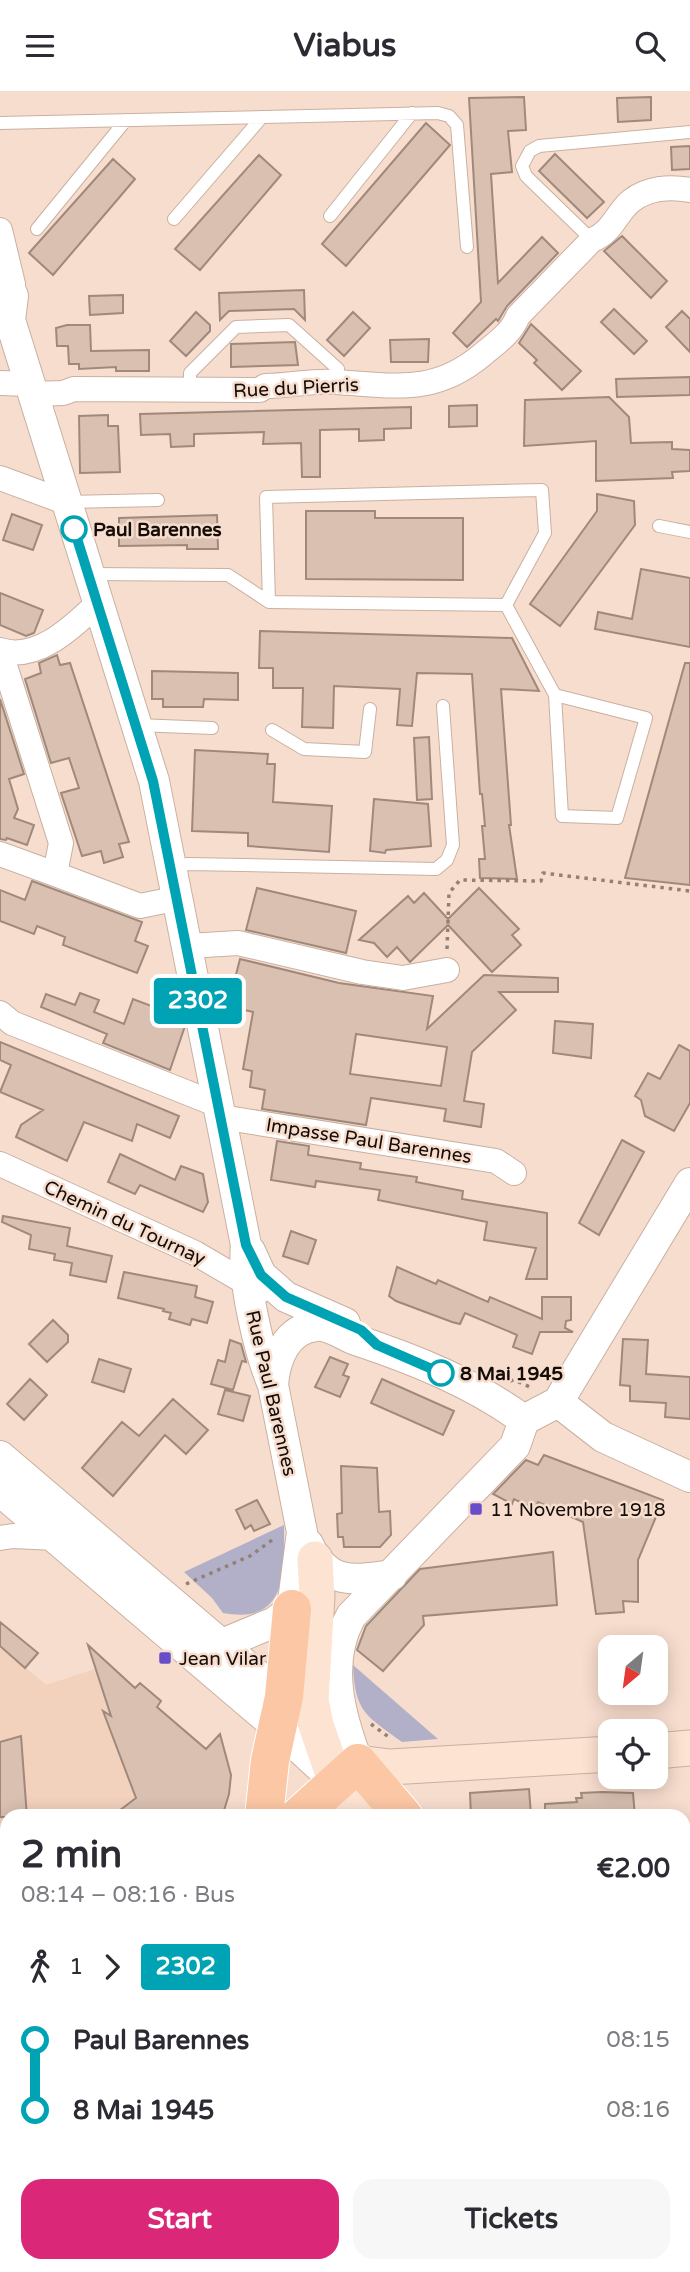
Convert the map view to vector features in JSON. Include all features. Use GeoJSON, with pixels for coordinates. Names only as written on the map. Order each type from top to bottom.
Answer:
{"type":"FeatureCollection","features":[{"type":"Feature","properties":{"kind":"main road"},"geometry":{"type":"LineString","coordinates":[[299,1542],[317,1596],[311,1700],[316,1725],[347,1773],[362,1809]]}},
{"type":"Feature","properties":{"kind":"main road"},"geometry":{"type":"LineString","coordinates":[[265,1809],[270,1761],[281,1713],[292,1609]]}},
{"type":"Feature","properties":{"kind":"main road"},"geometry":{"type":"LineString","coordinates":[[668,1750],[690,1748]]}},
{"type":"Feature","properties":{"kind":"main road"},"geometry":{"type":"LineString","coordinates":[[307,1809],[347,1773],[390,1767],[598,1755]]}},
{"type":"Feature","properties":{"kind":"main road"},"geometry":{"type":"LineString","coordinates":[[347,1773],[382,1809]]}},
{"type":"Feature","properties":{"kind":"main road"},"geometry":{"type":"LineString","coordinates":[[347,1773],[394,1809]]}},
{"type":"Feature","properties":{"kind":"street","name":"Rue du Pierris"},"geometry":{"type":"LineString","coordinates":[[20,387],[63,393],[74,389],[260,390],[265,386],[338,381],[373,387],[421,386],[465,370],[491,351],[514,326],[518,316],[592,240],[600,237],[629,202],[655,189],[676,187],[690,190]]}},
{"type":"Feature","properties":{"kind":"street","name":"Rue Paul Barennes"},"geometry":{"type":"LineString","coordinates":[[0,230],[13,281],[8,307]]}},
{"type":"Feature","properties":{"kind":"street","name":"Rue Paul Barennes"},"geometry":{"type":"LineString","coordinates":[[0,266],[20,387],[65,502],[137,725],[153,781],[172,867],[246,1245],[244,1261],[264,1365],[273,1385],[299,1542],[292,1609]]}},
{"type":"Feature","properties":{"kind":"street"},"geometry":{"type":"LineString","coordinates":[[0,478],[65,502]]}},
{"type":"Feature","properties":{"kind":"street"},"geometry":{"type":"LineString","coordinates":[[0,650],[13,654],[52,641],[98,603]]}},
{"type":"Feature","properties":{"kind":"street"},"geometry":{"type":"LineString","coordinates":[[0,650],[61,843],[55,874]]}},
{"type":"Feature","properties":{"kind":"street"},"geometry":{"type":"LineString","coordinates":[[0,854],[140,906],[178,898]]}},
{"type":"Feature","properties":{"kind":"street"},"geometry":{"type":"LineString","coordinates":[[188,946],[238,943],[362,972],[403,978],[447,970]]}},
{"type":"Feature","properties":{"kind":"street","name":"Impasse Paul Barennes"},"geometry":{"type":"LineString","coordinates":[[0,1013],[12,1023],[220,1111],[496,1161],[514,1173]]}},
{"type":"Feature","properties":{"kind":"street","name":"Chemin du Tournay"},"geometry":{"type":"LineString","coordinates":[[0,1164],[195,1253],[248,1282],[276,1306],[320,1325]]}},
{"type":"Feature","properties":{"kind":"street"},"geometry":{"type":"LineString","coordinates":[[347,1773],[337,1673],[340,1641],[351,1616],[515,1446],[524,1420],[558,1402],[690,1183]]}},
{"type":"Feature","properties":{"kind":"street"},"geometry":{"type":"LineString","coordinates":[[246,1245],[261,1275],[286,1297],[361,1330],[377,1345]]}},
{"type":"Feature","properties":{"kind":"street"},"geometry":{"type":"LineString","coordinates":[[273,1385],[279,1354],[300,1331],[320,1325],[357,1341],[377,1345],[481,1390],[524,1420]]}},
{"type":"Feature","properties":{"kind":"street"},"geometry":{"type":"LineString","coordinates":[[558,1402],[603,1437],[690,1477]]}},
{"type":"Feature","properties":{"kind":"street"},"geometry":{"type":"LineString","coordinates":[[0,1456],[222,1644],[281,1713],[316,1725]]}},
{"type":"Feature","properties":{"kind":"street"},"geometry":{"type":"LineString","coordinates":[[0,1491],[56,1538],[281,1713],[347,1773]]}},
{"type":"Feature","properties":{"kind":"street"},"geometry":{"type":"LineString","coordinates":[[0,1538],[56,1538]]}},
{"type":"Feature","properties":{"kind":"street"},"geometry":{"type":"LineString","coordinates":[[299,1542],[340,1577],[352,1580],[392,1574]]}},
{"type":"Feature","properties":{"kind":"street"},"geometry":{"type":"LineString","coordinates":[[222,1644],[275,1622],[292,1609]]}},
{"type":"Feature","properties":{"kind":"lane"},"geometry":{"type":"LineString","coordinates":[[330,216],[412,113]]}},
{"type":"Feature","properties":{"kind":"lane"},"geometry":{"type":"LineString","coordinates":[[0,123],[438,113],[449,116],[457,124],[467,247]]}},
{"type":"Feature","properties":{"kind":"lane"},"geometry":{"type":"LineString","coordinates":[[174,219],[262,117]]}},
{"type":"Feature","properties":{"kind":"lane"},"geometry":{"type":"LineString","coordinates":[[37,229],[126,120]]}},
{"type":"Feature","properties":{"kind":"lane"},"geometry":{"type":"LineString","coordinates":[[592,240],[526,176],[522,166],[530,151],[539,146],[690,132]]}},
{"type":"Feature","properties":{"kind":"lane"},"geometry":{"type":"LineString","coordinates":[[190,388],[190,373],[236,327],[289,325],[338,369],[338,381]]}},
{"type":"Feature","properties":{"kind":"lane"},"geometry":{"type":"LineString","coordinates":[[269,602],[266,497],[542,490],[545,533],[506,605]]}},
{"type":"Feature","properties":{"kind":"lane"},"geometry":{"type":"LineString","coordinates":[[65,502],[158,500]]}},
{"type":"Feature","properties":{"kind":"lane"},"geometry":{"type":"LineString","coordinates":[[659,526],[690,532]]}},
{"type":"Feature","properties":{"kind":"lane"},"geometry":{"type":"LineString","coordinates":[[89,574],[228,575],[269,602],[506,605]]}},
{"type":"Feature","properties":{"kind":"lane"},"geometry":{"type":"LineString","coordinates":[[506,605],[555,695],[562,815],[617,818],[646,718],[555,695]]}},
{"type":"Feature","properties":{"kind":"lane"},"geometry":{"type":"LineString","coordinates":[[172,867],[436,869],[447,860],[453,845],[443,706]]}},
{"type":"Feature","properties":{"kind":"lane"},"geometry":{"type":"LineString","coordinates":[[272,730],[304,749],[365,752],[370,709]]}},
{"type":"Feature","properties":{"kind":"lane"},"geometry":{"type":"LineString","coordinates":[[137,725],[212,728]]}},
{"type":"Feature","properties":{"kind":"path"},"geometry":{"type":"LineString","coordinates":[[447,970],[449,893],[460,880],[541,881],[543,873],[690,891]]}},
{"type":"Feature","properties":{"kind":"path"},"geometry":{"type":"LineString","coordinates":[[177,1587],[250,1556],[299,1542]]}},
{"type":"Feature","properties":{"kind":"path"},"geometry":{"type":"LineString","coordinates":[[364,1718],[396,1745]]}},
{"type":"Feature","properties":{"kind":"shaded area"},"geometry":{"type":"Polygon","coordinates":[[[284,1525],[282,1577],[271,1603],[260,1611],[244,1615],[223,1613],[212,1598],[184,1572],[284,1525]]]}},
{"type":"Feature","properties":{"kind":"shaded area"},"geometry":{"type":"Polygon","coordinates":[[[0,1646],[46,1685],[95,1669],[96,1664],[135,1688],[140,1683],[161,1701],[157,1707],[206,1749],[218,1736],[227,1754],[231,1775],[229,1794],[224,1809],[0,1809],[0,1646]]]}},
{"type":"Feature","properties":{"kind":"shaded area"},"geometry":{"type":"Polygon","coordinates":[[[353,1665],[438,1739],[402,1742],[371,1718],[356,1693],[353,1665]]]}},
{"type":"Feature","properties":{"kind":"building"},"geometry":{"type":"Polygon","coordinates":[[[524,97],[526,130],[508,131],[512,172],[491,174],[498,283],[542,237],[558,253],[507,306],[498,321],[496,319],[467,347],[453,333],[481,302],[469,98],[524,97]]]}},
{"type":"Feature","properties":{"kind":"building"},"geometry":{"type":"Polygon","coordinates":[[[651,97],[651,120],[618,122],[617,98],[651,97]]]}},
{"type":"Feature","properties":{"kind":"building"},"geometry":{"type":"Polygon","coordinates":[[[426,123],[450,145],[346,266],[322,244],[426,123]]]}},
{"type":"Feature","properties":{"kind":"building"},"geometry":{"type":"Polygon","coordinates":[[[690,146],[690,169],[672,170],[671,147],[690,146]]]}},
{"type":"Feature","properties":{"kind":"building"},"geometry":{"type":"Polygon","coordinates":[[[555,154],[604,202],[587,218],[539,171],[555,154]]]}},
{"type":"Feature","properties":{"kind":"building"},"geometry":{"type":"Polygon","coordinates":[[[259,155],[281,175],[200,270],[175,249],[259,155]]]}},
{"type":"Feature","properties":{"kind":"building"},"geometry":{"type":"Polygon","coordinates":[[[113,159],[135,179],[53,275],[29,253],[113,159]]]}},
{"type":"Feature","properties":{"kind":"building"},"geometry":{"type":"Polygon","coordinates":[[[622,236],[667,281],[651,298],[604,251],[622,236]]]}},
{"type":"Feature","properties":{"kind":"building"},"geometry":{"type":"Polygon","coordinates":[[[304,290],[305,320],[294,309],[229,311],[220,320],[219,293],[304,290]]]}},
{"type":"Feature","properties":{"kind":"building"},"geometry":{"type":"Polygon","coordinates":[[[123,295],[123,313],[90,315],[89,296],[123,295]]]}},
{"type":"Feature","properties":{"kind":"building"},"geometry":{"type":"Polygon","coordinates":[[[614,309],[647,341],[634,354],[601,322],[614,309]]]}},
{"type":"Feature","properties":{"kind":"building"},"geometry":{"type":"Polygon","coordinates":[[[682,311],[690,319],[690,352],[666,327],[682,311]]]}},
{"type":"Feature","properties":{"kind":"building"},"geometry":{"type":"Polygon","coordinates":[[[196,312],[210,325],[210,331],[186,356],[170,341],[196,312]]]}},
{"type":"Feature","properties":{"kind":"building"},"geometry":{"type":"Polygon","coordinates":[[[353,312],[370,328],[344,356],[327,340],[353,312]]]}},
{"type":"Feature","properties":{"kind":"building"},"geometry":{"type":"Polygon","coordinates":[[[531,324],[581,371],[562,390],[534,363],[537,360],[519,343],[531,324]]]}},
{"type":"Feature","properties":{"kind":"building"},"geometry":{"type":"Polygon","coordinates":[[[90,325],[91,351],[149,350],[149,371],[116,371],[116,367],[79,369],[79,364],[69,364],[68,346],[57,346],[56,328],[90,325]]]}},
{"type":"Feature","properties":{"kind":"building"},"geometry":{"type":"Polygon","coordinates":[[[429,339],[428,362],[391,362],[390,340],[429,339]]]}},
{"type":"Feature","properties":{"kind":"building"},"geometry":{"type":"Polygon","coordinates":[[[295,342],[298,365],[231,367],[231,344],[295,342]]]}},
{"type":"Feature","properties":{"kind":"building"},"geometry":{"type":"Polygon","coordinates":[[[690,377],[690,395],[617,397],[616,379],[690,377]]]}},
{"type":"Feature","properties":{"kind":"building"},"geometry":{"type":"Polygon","coordinates":[[[609,397],[629,417],[631,443],[672,442],[672,449],[690,450],[690,471],[672,472],[673,478],[596,481],[596,441],[524,446],[525,400],[609,397]]]}},
{"type":"Feature","properties":{"kind":"building"},"geometry":{"type":"Polygon","coordinates":[[[477,405],[477,426],[449,427],[449,406],[477,405]]]}},
{"type":"Feature","properties":{"kind":"building"},"geometry":{"type":"Polygon","coordinates":[[[411,407],[411,428],[384,429],[384,440],[359,441],[359,429],[320,430],[320,477],[302,477],[301,443],[263,444],[264,432],[194,434],[194,446],[171,447],[170,434],[141,435],[140,414],[411,407]]]}},
{"type":"Feature","properties":{"kind":"building"},"geometry":{"type":"Polygon","coordinates":[[[108,415],[108,426],[118,426],[120,472],[80,473],[79,416],[108,415]]]}},
{"type":"Feature","properties":{"kind":"building"},"geometry":{"type":"Polygon","coordinates":[[[597,494],[634,501],[635,525],[560,626],[530,604],[597,511],[597,494]]]}},
{"type":"Feature","properties":{"kind":"building"},"geometry":{"type":"Polygon","coordinates":[[[306,511],[375,511],[375,518],[463,518],[463,580],[306,579],[306,511]]]}},
{"type":"Feature","properties":{"kind":"building"},"geometry":{"type":"Polygon","coordinates":[[[12,514],[42,525],[33,550],[3,540],[12,514]]]}},
{"type":"Feature","properties":{"kind":"building"},"geometry":{"type":"Polygon","coordinates":[[[217,515],[218,549],[187,549],[187,545],[119,546],[119,518],[217,515]]]}},
{"type":"Feature","properties":{"kind":"building"},"geometry":{"type":"Polygon","coordinates":[[[641,569],[690,578],[690,647],[595,629],[598,612],[632,619],[641,569]]]}},
{"type":"Feature","properties":{"kind":"building"},"geometry":{"type":"Polygon","coordinates":[[[0,593],[43,610],[34,633],[26,636],[0,625],[0,593]]]}},
{"type":"Feature","properties":{"kind":"building"},"geometry":{"type":"Polygon","coordinates":[[[260,631],[512,638],[539,691],[501,689],[509,825],[517,879],[480,878],[479,859],[485,859],[482,826],[485,826],[480,794],[472,674],[417,673],[412,726],[397,725],[400,689],[334,686],[333,728],[302,727],[303,688],[273,688],[273,668],[259,668],[260,631]]]}},
{"type":"Feature","properties":{"kind":"building"},"geometry":{"type":"Polygon","coordinates":[[[57,655],[60,665],[70,663],[129,842],[119,844],[123,857],[104,863],[101,851],[82,856],[61,793],[79,788],[69,758],[51,763],[25,679],[41,673],[39,663],[57,655]]]}},
{"type":"Feature","properties":{"kind":"building"},"geometry":{"type":"Polygon","coordinates":[[[685,663],[690,663],[690,885],[625,878],[685,663]]]}},
{"type":"Feature","properties":{"kind":"building"},"geometry":{"type":"Polygon","coordinates":[[[152,671],[238,673],[238,700],[204,699],[203,707],[163,707],[163,699],[152,699],[152,671]]]}},
{"type":"Feature","properties":{"kind":"building"},"geometry":{"type":"Polygon","coordinates":[[[0,699],[24,774],[9,779],[18,809],[14,818],[34,825],[27,845],[7,838],[0,839],[0,699]]]}},
{"type":"Feature","properties":{"kind":"building"},"geometry":{"type":"Polygon","coordinates":[[[429,737],[432,799],[417,800],[414,738],[429,737]]]}},
{"type":"Feature","properties":{"kind":"building"},"geometry":{"type":"Polygon","coordinates":[[[195,750],[268,754],[267,764],[275,764],[273,802],[332,806],[329,852],[248,846],[248,833],[192,831],[195,750]]]}},
{"type":"Feature","properties":{"kind":"building"},"geometry":{"type":"Polygon","coordinates":[[[374,799],[428,804],[431,846],[386,850],[385,853],[370,851],[374,799]]]}},
{"type":"Feature","properties":{"kind":"building"},"geometry":{"type":"Polygon","coordinates":[[[32,881],[142,922],[135,941],[148,946],[137,973],[63,945],[65,937],[37,926],[34,934],[0,921],[0,890],[25,900],[32,881]]]}},
{"type":"Feature","properties":{"kind":"building"},"geometry":{"type":"Polygon","coordinates":[[[257,888],[356,911],[346,953],[246,930],[257,888]]]}},
{"type":"Feature","properties":{"kind":"building"},"geometry":{"type":"Polygon","coordinates":[[[479,888],[519,929],[512,935],[521,945],[492,972],[448,925],[410,962],[397,947],[387,957],[374,943],[359,940],[408,896],[414,903],[424,893],[448,919],[479,888]]]}},
{"type":"Feature","properties":{"kind":"building"},"geometry":{"type":"Polygon","coordinates":[[[240,959],[339,983],[433,996],[427,1029],[484,975],[558,978],[558,992],[499,992],[516,1010],[472,1052],[464,1101],[484,1104],[481,1127],[444,1121],[446,1109],[371,1098],[366,1125],[262,1109],[265,1090],[250,1087],[252,1071],[243,1069],[253,1012],[228,1006],[240,959]],[[356,1034],[350,1074],[441,1086],[447,1047],[356,1034]]]}},
{"type":"Feature","properties":{"kind":"building"},"geometry":{"type":"Polygon","coordinates":[[[80,993],[99,1000],[94,1012],[124,1024],[133,999],[183,1018],[185,1026],[170,1070],[103,1043],[107,1034],[41,1007],[46,994],[75,1005],[80,993]]]}},
{"type":"Feature","properties":{"kind":"building"},"geometry":{"type":"Polygon","coordinates":[[[555,1021],[593,1024],[591,1058],[553,1053],[555,1021]]]}},
{"type":"Feature","properties":{"kind":"building"},"geometry":{"type":"Polygon","coordinates":[[[0,1042],[179,1116],[170,1138],[137,1124],[132,1141],[84,1122],[67,1161],[16,1137],[21,1125],[43,1110],[0,1092],[11,1065],[0,1060],[0,1042]]]}},
{"type":"Feature","properties":{"kind":"building"},"geometry":{"type":"Polygon","coordinates":[[[679,1045],[690,1051],[690,1103],[674,1131],[645,1116],[641,1100],[635,1096],[648,1073],[660,1079],[679,1045]]]}},
{"type":"Feature","properties":{"kind":"building"},"geometry":{"type":"Polygon","coordinates":[[[622,1140],[644,1152],[599,1235],[579,1223],[622,1140]]]}},
{"type":"Feature","properties":{"kind":"building"},"geometry":{"type":"Polygon","coordinates":[[[277,1141],[309,1146],[308,1155],[361,1163],[360,1169],[417,1177],[416,1182],[463,1191],[462,1199],[547,1213],[547,1279],[526,1279],[536,1248],[484,1240],[487,1222],[378,1200],[380,1190],[316,1181],[315,1187],[271,1180],[277,1141]]]}},
{"type":"Feature","properties":{"kind":"building"},"geometry":{"type":"Polygon","coordinates":[[[120,1154],[175,1180],[181,1166],[203,1174],[208,1202],[203,1212],[140,1185],[135,1194],[108,1182],[120,1154]]]}},
{"type":"Feature","properties":{"kind":"building"},"geometry":{"type":"Polygon","coordinates":[[[3,1216],[70,1228],[67,1246],[112,1256],[106,1282],[70,1275],[72,1263],[54,1260],[55,1254],[29,1249],[31,1235],[2,1222],[3,1216]]]}},
{"type":"Feature","properties":{"kind":"building"},"geometry":{"type":"Polygon","coordinates":[[[291,1231],[316,1240],[308,1264],[283,1256],[291,1231]]]}},
{"type":"Feature","properties":{"kind":"building"},"geometry":{"type":"Polygon","coordinates":[[[397,1267],[436,1284],[438,1280],[488,1302],[490,1297],[542,1319],[542,1297],[571,1297],[571,1320],[566,1321],[565,1328],[573,1332],[540,1332],[532,1354],[513,1347],[517,1335],[465,1313],[460,1324],[396,1301],[389,1296],[397,1267]]]}},
{"type":"Feature","properties":{"kind":"building"},"geometry":{"type":"Polygon","coordinates":[[[124,1272],[197,1286],[195,1297],[213,1302],[207,1323],[192,1319],[190,1325],[169,1319],[171,1313],[163,1311],[164,1309],[118,1298],[124,1272]]]}},
{"type":"Feature","properties":{"kind":"building"},"geometry":{"type":"Polygon","coordinates":[[[53,1320],[68,1335],[68,1342],[47,1362],[29,1344],[53,1320]]]}},
{"type":"Feature","properties":{"kind":"building"},"geometry":{"type":"Polygon","coordinates":[[[623,1339],[648,1340],[646,1374],[690,1377],[690,1419],[665,1417],[666,1403],[630,1401],[630,1386],[620,1385],[623,1339]]]}},
{"type":"Feature","properties":{"kind":"building"},"geometry":{"type":"Polygon","coordinates":[[[230,1340],[241,1344],[246,1362],[242,1361],[233,1390],[211,1384],[218,1360],[225,1362],[230,1340]]]}},
{"type":"Feature","properties":{"kind":"building"},"geometry":{"type":"Polygon","coordinates":[[[330,1357],[348,1364],[343,1375],[349,1377],[340,1397],[315,1387],[330,1357]]]}},
{"type":"Feature","properties":{"kind":"building"},"geometry":{"type":"Polygon","coordinates":[[[99,1359],[131,1369],[124,1392],[92,1382],[99,1359]]]}},
{"type":"Feature","properties":{"kind":"building"},"geometry":{"type":"Polygon","coordinates":[[[30,1379],[47,1395],[24,1420],[7,1404],[30,1379]]]}},
{"type":"Feature","properties":{"kind":"building"},"geometry":{"type":"Polygon","coordinates":[[[382,1379],[454,1411],[443,1435],[371,1403],[382,1379]]]}},
{"type":"Feature","properties":{"kind":"building"},"geometry":{"type":"Polygon","coordinates":[[[225,1390],[250,1396],[243,1421],[218,1414],[225,1390]]]}},
{"type":"Feature","properties":{"kind":"building"},"geometry":{"type":"Polygon","coordinates":[[[173,1399],[208,1430],[186,1454],[165,1435],[113,1496],[82,1468],[122,1422],[139,1436],[173,1399]]]}},
{"type":"Feature","properties":{"kind":"building"},"geometry":{"type":"Polygon","coordinates":[[[544,1455],[663,1500],[638,1560],[638,1602],[623,1601],[624,1612],[596,1614],[583,1522],[538,1502],[535,1509],[514,1499],[512,1504],[493,1494],[526,1460],[538,1465],[544,1455]]]}},
{"type":"Feature","properties":{"kind":"building"},"geometry":{"type":"Polygon","coordinates":[[[341,1466],[377,1468],[379,1512],[390,1511],[391,1535],[380,1547],[344,1547],[343,1537],[338,1537],[337,1514],[342,1513],[341,1466]]]}},
{"type":"Feature","properties":{"kind":"building"},"geometry":{"type":"Polygon","coordinates":[[[257,1500],[270,1524],[254,1531],[251,1525],[245,1529],[236,1510],[257,1500]]]}},
{"type":"Feature","properties":{"kind":"building"},"geometry":{"type":"Polygon","coordinates":[[[553,1552],[557,1605],[423,1616],[424,1625],[383,1671],[357,1650],[366,1626],[420,1569],[553,1552]]]}},
{"type":"Feature","properties":{"kind":"building"},"geometry":{"type":"Polygon","coordinates":[[[0,1622],[38,1653],[25,1668],[0,1646],[0,1622]]]}},
{"type":"Feature","properties":{"kind":"building"},"geometry":{"type":"Polygon","coordinates":[[[88,1645],[135,1688],[140,1683],[161,1701],[157,1707],[206,1749],[220,1734],[231,1775],[224,1809],[122,1809],[136,1798],[103,1711],[111,1716],[88,1645]]]}},
{"type":"Feature","properties":{"kind":"building"},"geometry":{"type":"Polygon","coordinates":[[[21,1736],[26,1809],[0,1809],[0,1742],[21,1736]]]}},
{"type":"Feature","properties":{"kind":"building"},"geometry":{"type":"Polygon","coordinates":[[[529,1789],[531,1809],[471,1809],[470,1793],[529,1789]]]}},
{"type":"Feature","properties":{"kind":"building"},"geometry":{"type":"Polygon","coordinates":[[[581,1793],[633,1793],[634,1809],[545,1809],[545,1804],[577,1802],[576,1798],[582,1798],[581,1793]]]}},
{"type":"Feature","properties":{"kind":"bus line","name":"2302"},"geometry":{"type":"LineString","coordinates":[[74,529],[153,781],[246,1245],[261,1275],[286,1297],[361,1330],[377,1345],[441,1373]]}},
{"type":"Feature","properties":{"kind":"place","name":"Paul Barennes"},"geometry":{"type":"Point","coordinates":[74,529]}},
{"type":"Feature","properties":{"kind":"place","name":"8 Mai 1945"},"geometry":{"type":"Point","coordinates":[441,1373]}},
{"type":"Feature","properties":{"kind":"place","name":"11 Novembre 1918"},"geometry":{"type":"Point","coordinates":[476,1509]}},
{"type":"Feature","properties":{"kind":"place","name":"Jean Vilar"},"geometry":{"type":"Point","coordinates":[165,1658]}}]}
